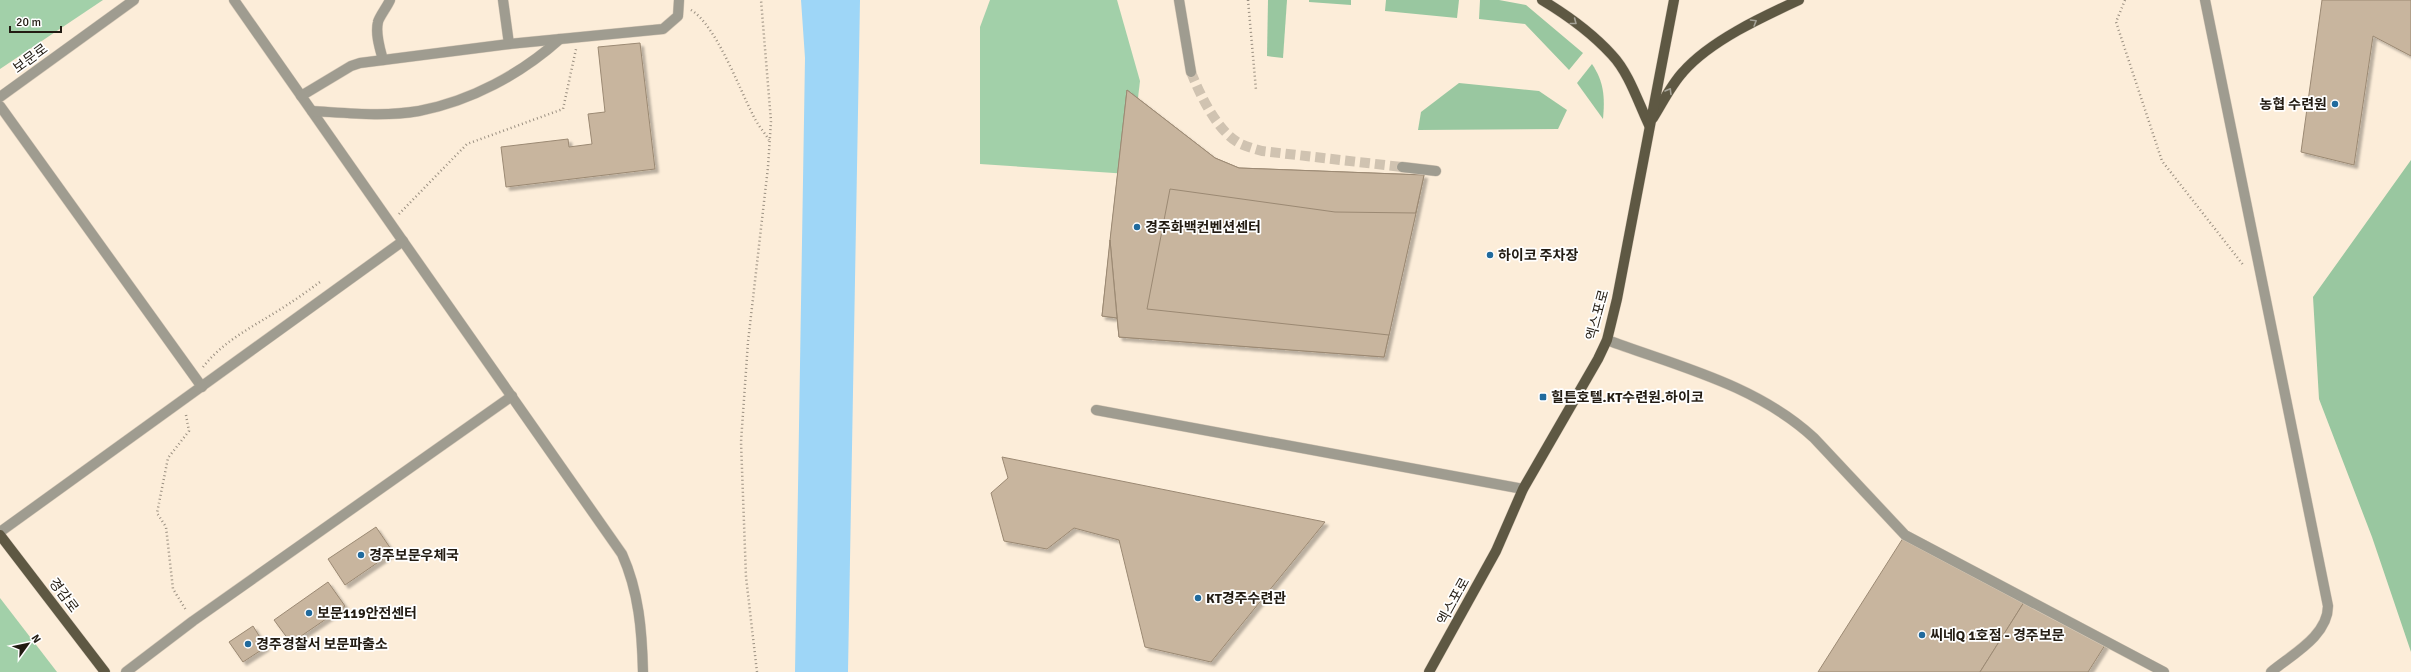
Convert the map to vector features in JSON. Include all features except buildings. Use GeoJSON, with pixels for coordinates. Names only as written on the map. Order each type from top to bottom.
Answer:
{"type":"FeatureCollection","features":[{"type":"Feature","properties":{"kind":"main road"},"geometry":{"type":"LineString","coordinates":[[1542,0],[1558,10],[1612,55],[1622,69],[1649,125]]}},
{"type":"Feature","properties":{"kind":"main road","name":"엑스포로"},"geometry":{"type":"LineString","coordinates":[[1430,672],[1496,551],[1523,489],[1607,340],[1617,299],[1674,0]]}},
{"type":"Feature","properties":{"kind":"main road"},"geometry":{"type":"LineString","coordinates":[[1649,125],[1676,81],[1697,58],[1768,14],[1799,0]]}},
{"type":"Feature","properties":{"kind":"main road","name":"경감로"},"geometry":{"type":"LineString","coordinates":[[0,534],[105,672]]}},
{"type":"Feature","properties":{"kind":"street","name":"보문로"},"geometry":{"type":"LineString","coordinates":[[0,96],[134,0]]}},
{"type":"Feature","properties":{"kind":"street"},"geometry":{"type":"LineString","coordinates":[[234,0],[622,554],[635,587],[639,609],[643,672]]}},
{"type":"Feature","properties":{"kind":"street"},"geometry":{"type":"LineString","coordinates":[[383,60],[377,35],[378,21],[390,0]]}},
{"type":"Feature","properties":{"kind":"street"},"geometry":{"type":"LineString","coordinates":[[503,0],[508,44]]}},
{"type":"Feature","properties":{"kind":"street"},"geometry":{"type":"LineString","coordinates":[[1179,0],[1191,72]]}},
{"type":"Feature","properties":{"kind":"street"},"geometry":{"type":"LineString","coordinates":[[2205,0],[2328,606],[2328,616],[2317,634],[2271,672]]}},
{"type":"Feature","properties":{"kind":"street"},"geometry":{"type":"LineString","coordinates":[[301,96],[351,66],[383,60],[508,44],[664,29],[678,16],[679,1]]}},
{"type":"Feature","properties":{"kind":"street"},"geometry":{"type":"LineString","coordinates":[[312,112],[369,114],[419,111],[458,100],[512,75],[536,60],[560,39]]}},
{"type":"Feature","properties":{"kind":"street"},"geometry":{"type":"LineString","coordinates":[[0,106],[202,387]]}},
{"type":"Feature","properties":{"kind":"street"},"geometry":{"type":"LineString","coordinates":[[1402,167],[1436,171]]}},
{"type":"Feature","properties":{"kind":"street"},"geometry":{"type":"LineString","coordinates":[[0,534],[403,241]]}},
{"type":"Feature","properties":{"kind":"street"},"geometry":{"type":"LineString","coordinates":[[1607,340],[1745,391],[1776,408],[1799,424],[1814,438],[1905,535],[2164,672]]}},
{"type":"Feature","properties":{"kind":"street"},"geometry":{"type":"LineString","coordinates":[[126,672],[193,621],[512,396]]}},
{"type":"Feature","properties":{"kind":"street"},"geometry":{"type":"LineString","coordinates":[[1096,410],[1523,489]]}},
{"type":"Feature","properties":{"kind":"path"},"geometry":{"type":"LineString","coordinates":[[757,672],[746,577],[741,442],[748,342],[771,121],[761,0]]}},
{"type":"Feature","properties":{"kind":"path"},"geometry":{"type":"LineString","coordinates":[[1248,0],[1256,90]]}},
{"type":"Feature","properties":{"kind":"path"},"geometry":{"type":"LineString","coordinates":[[2125,0],[2116,22],[2162,161],[2248,270]]}},
{"type":"Feature","properties":{"kind":"path"},"geometry":{"type":"LineString","coordinates":[[679,1],[694,11],[704,23],[722,51],[754,117],[770,141]]}},
{"type":"Feature","properties":{"kind":"green space"},"geometry":{"type":"Polygon","coordinates":[[[0,0],[103,0],[0,69],[0,0]]]}},
{"type":"Feature","properties":{"kind":"green space"},"geometry":{"type":"Polygon","coordinates":[[[990,0],[1117,0],[1140,81],[1129,174],[980,164],[980,27],[990,0]]]}},
{"type":"Feature","properties":{"kind":"green space"},"geometry":{"type":"Polygon","coordinates":[[[1268,0],[1287,0],[1283,58],[1267,56],[1268,0]]]}},
{"type":"Feature","properties":{"kind":"green space"},"geometry":{"type":"Polygon","coordinates":[[[1309,0],[1351,0],[1351,5],[1309,2],[1309,0]]]}},
{"type":"Feature","properties":{"kind":"green space"},"geometry":{"type":"Polygon","coordinates":[[[1386,0],[1459,0],[1457,18],[1385,11],[1386,0]]]}},
{"type":"Feature","properties":{"kind":"green space"},"geometry":{"type":"Polygon","coordinates":[[[1480,0],[1499,0],[1526,5],[1583,53],[1569,70],[1525,24],[1479,19],[1480,0]]]}},
{"type":"Feature","properties":{"kind":"green space"},"geometry":{"type":"Polygon","coordinates":[[[1592,64],[1599,77],[1603,90],[1603,119],[1577,83],[1592,64]]]}},
{"type":"Feature","properties":{"kind":"green space"},"geometry":{"type":"Polygon","coordinates":[[[1459,83],[1539,91],[1567,110],[1558,129],[1418,130],[1421,112],[1459,83]]]}},
{"type":"Feature","properties":{"kind":"green space"},"geometry":{"type":"Polygon","coordinates":[[[2411,160],[2411,652],[2372,537],[2319,399],[2313,297],[2411,160]]]}},
{"type":"Feature","properties":{"kind":"green space"},"geometry":{"type":"Polygon","coordinates":[[[0,598],[57,672],[0,672],[0,598]]]}},
{"type":"Feature","properties":{"kind":"water"},"geometry":{"type":"Polygon","coordinates":[[[801,0],[860,0],[848,672],[795,672],[805,58],[801,0]]]}},
{"type":"Feature","properties":{"kind":"tunnel"},"geometry":{"type":"LineString","coordinates":[[1191,72],[1199,91],[1217,122],[1233,139],[1241,144],[1262,151],[1402,167]]}},
{"type":"Feature","properties":{"kind":"place","name":"농협 수련원"},"geometry":{"type":"Point","coordinates":[2335,104]}},
{"type":"Feature","properties":{"kind":"place","name":"경주화백컨벤션센터"},"geometry":{"type":"Point","coordinates":[1137,227]}},
{"type":"Feature","properties":{"kind":"place","name":"하이코 주차장"},"geometry":{"type":"Point","coordinates":[1490,255]}},
{"type":"Feature","properties":{"kind":"place","name":"힐튼호텔.KT수련원.하이코"},"geometry":{"type":"Point","coordinates":[1543,397]}},
{"type":"Feature","properties":{"kind":"place","name":"경주보문우체국"},"geometry":{"type":"Point","coordinates":[361,555]}},
{"type":"Feature","properties":{"kind":"place","name":"KT경주수련관"},"geometry":{"type":"Point","coordinates":[1198,598]}},
{"type":"Feature","properties":{"kind":"place","name":"보문119안전센터"},"geometry":{"type":"Point","coordinates":[309,613]}},
{"type":"Feature","properties":{"kind":"place","name":"씨네Q 1호점 - 경주보문"},"geometry":{"type":"Point","coordinates":[1922,635]}},
{"type":"Feature","properties":{"kind":"place","name":"경주경찰서 보문파출소"},"geometry":{"type":"Point","coordinates":[248,644]}}]}
